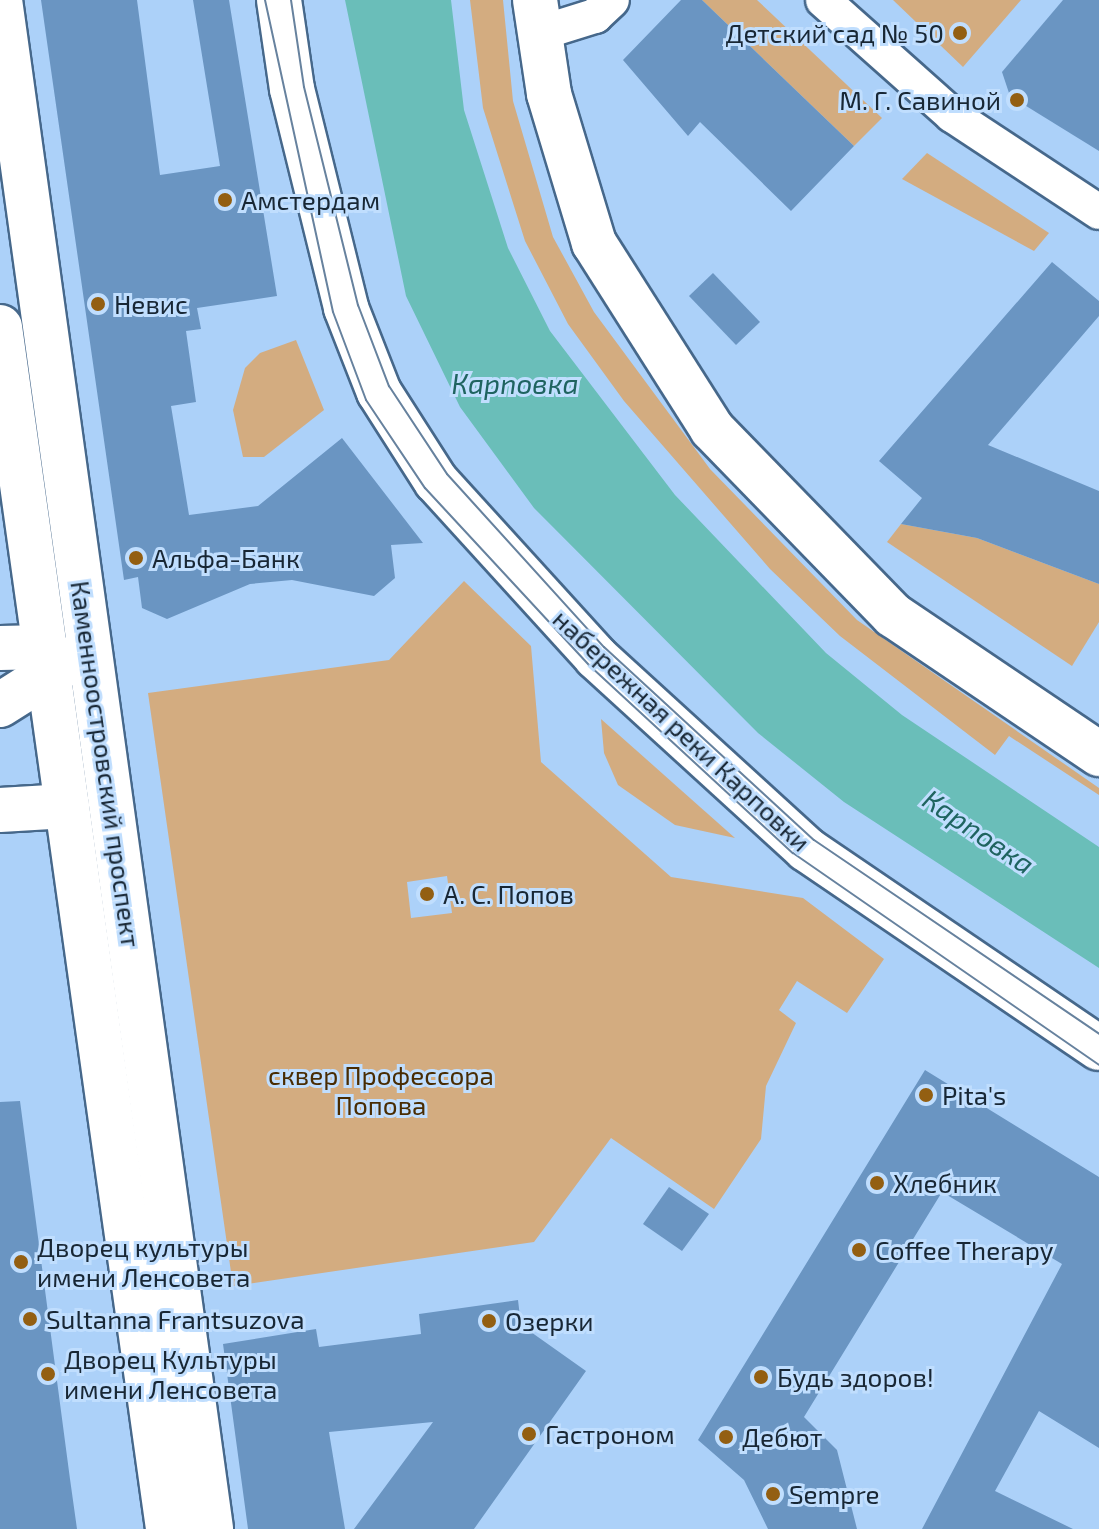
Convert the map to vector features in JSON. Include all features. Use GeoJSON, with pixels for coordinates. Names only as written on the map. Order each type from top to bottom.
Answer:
{"type":"FeatureCollection","features":[{"type":"Feature","properties":{"kind":"main road","name":"Каменноостровский проспект"},"geometry":{"type":"LineString","coordinates":[[0,0],[211,1529]]}},
{"type":"Feature","properties":{"kind":"main road","name":"набережная реки Карповки"},"geometry":{"type":"LineString","coordinates":[[279,0],[292,89],[346,308],[379,392],[436,481],[596,657],[806,849],[1099,1048]]}},
{"type":"Feature","properties":{"kind":"main road"},"geometry":{"type":"LineString","coordinates":[[538,17],[567,166],[594,243],[712,429],[893,615],[1099,754]]}},
{"type":"Feature","properties":{"kind":"main road","name":"Каменноостровский проспект"},"geometry":{"type":"LineString","coordinates":[[0,327],[168,1529]]}},
{"type":"Feature","properties":{"kind":"main road"},"geometry":{"type":"LineString","coordinates":[[0,648],[47,661]]}},
{"type":"Feature","properties":{"kind":"main road"},"geometry":{"type":"LineString","coordinates":[[0,705],[47,661],[90,648]]}},
{"type":"Feature","properties":{"kind":"main road"},"geometry":{"type":"LineString","coordinates":[[0,810],[67,806]]}},
{"type":"Feature","properties":{"kind":"street"},"geometry":{"type":"LineString","coordinates":[[538,17],[569,28],[612,0]]}},
{"type":"Feature","properties":{"kind":"street"},"geometry":{"type":"LineString","coordinates":[[823,0],[952,115],[1099,212]]}},
{"type":"Feature","properties":{"kind":"green space"},"geometry":{"type":"Polygon","coordinates":[[[470,0],[503,0],[513,101],[553,237],[594,312],[710,469],[857,620],[1099,788],[1099,795],[1009,736],[995,755],[840,636],[770,569],[624,401],[568,324],[525,241],[483,108],[470,0]]]}},
{"type":"Feature","properties":{"kind":"green space"},"geometry":{"type":"Polygon","coordinates":[[[702,0],[757,0],[882,118],[854,146],[702,0]]]}},
{"type":"Feature","properties":{"kind":"green space","name":"Детский сад № 50"},"geometry":{"type":"Polygon","coordinates":[[[893,0],[1021,0],[963,67],[893,0]]]}},
{"type":"Feature","properties":{"kind":"green space"},"geometry":{"type":"Polygon","coordinates":[[[927,153],[1049,233],[1034,251],[902,179],[927,153]]]}},
{"type":"Feature","properties":{"kind":"green space"},"geometry":{"type":"Polygon","coordinates":[[[296,340],[324,410],[264,457],[243,457],[233,410],[245,368],[260,353],[296,340]]]}},
{"type":"Feature","properties":{"kind":"green space"},"geometry":{"type":"Polygon","coordinates":[[[901,524],[977,538],[1099,584],[1099,622],[1072,666],[887,542],[901,524]]]}},
{"type":"Feature","properties":{"kind":"green space","name":"сквер Профессора Попова"},"geometry":{"type":"Polygon","coordinates":[[[464,581],[531,646],[541,762],[671,877],[803,898],[884,959],[847,1013],[797,981],[779,1010],[796,1023],[766,1086],[761,1139],[714,1209],[611,1138],[534,1242],[233,1286],[148,693],[389,660],[464,581]],[[447,876],[407,882],[411,918],[452,913],[447,876]]]}},
{"type":"Feature","properties":{"kind":"green space"},"geometry":{"type":"Polygon","coordinates":[[[601,719],[735,838],[675,825],[618,785],[604,753],[601,719]]]}},
{"type":"Feature","properties":{"kind":"water","name":"Карповка"},"geometry":{"type":"Polygon","coordinates":[[[345,0],[451,0],[464,110],[508,248],[550,331],[675,495],[826,653],[902,715],[1099,847],[1099,968],[844,802],[758,733],[534,508],[460,407],[406,296],[345,0]]]}},
{"type":"Feature","properties":{"kind":"building"},"geometry":{"type":"Polygon","coordinates":[[[41,0],[137,0],[160,175],[220,166],[193,0],[229,0],[277,296],[197,308],[201,329],[186,331],[196,402],[171,406],[189,515],[258,506],[342,438],[423,543],[391,545],[395,578],[374,596],[292,580],[250,584],[167,619],[142,608],[138,577],[124,580],[41,0]]]}},
{"type":"Feature","properties":{"kind":"building"},"geometry":{"type":"Polygon","coordinates":[[[681,0],[702,0],[854,146],[791,211],[700,122],[688,136],[623,60],[681,0]]]}},
{"type":"Feature","properties":{"kind":"building"},"geometry":{"type":"Polygon","coordinates":[[[1063,0],[1099,0],[1099,151],[1010,96],[1002,72],[1063,0]]]}},
{"type":"Feature","properties":{"kind":"building"},"geometry":{"type":"Polygon","coordinates":[[[1052,262],[1099,301],[1099,316],[988,445],[1099,491],[1099,584],[977,538],[901,524],[922,498],[879,461],[1052,262]]]}},
{"type":"Feature","properties":{"kind":"building"},"geometry":{"type":"Polygon","coordinates":[[[713,273],[760,322],[736,345],[689,296],[713,273]]]}},
{"type":"Feature","properties":{"kind":"building"},"geometry":{"type":"Polygon","coordinates":[[[925,1070],[1099,1177],[1099,1448],[1039,1411],[995,1491],[1073,1529],[922,1529],[1062,1264],[942,1192],[804,1417],[837,1450],[857,1529],[768,1529],[744,1480],[698,1440],[925,1070]]]}},
{"type":"Feature","properties":{"kind":"building","name":"Дворец культуры имени Ленсовета"},"geometry":{"type":"Polygon","coordinates":[[[20,1101],[77,1529],[0,1529],[0,1102],[20,1101]]]}},
{"type":"Feature","properties":{"kind":"building"},"geometry":{"type":"Polygon","coordinates":[[[669,1187],[709,1214],[682,1251],[643,1224],[669,1187]]]}},
{"type":"Feature","properties":{"kind":"building"},"geometry":{"type":"Polygon","coordinates":[[[518,1300],[521,1325],[586,1371],[474,1529],[354,1529],[433,1422],[329,1432],[345,1529],[248,1529],[223,1344],[316,1329],[319,1347],[421,1334],[419,1314],[518,1300]]]}},
{"type":"Feature","properties":{"kind":"tram line"},"geometry":{"type":"LineString","coordinates":[[265,0],[333,312],[366,400],[425,488],[590,666],[793,853],[1099,1065]]}},
{"type":"Feature","properties":{"kind":"tram line"},"geometry":{"type":"LineString","coordinates":[[291,0],[304,87],[358,305],[389,386],[447,474],[604,647],[814,840],[1099,1034]]}},
{"type":"Feature","properties":{"kind":"place","name":"Детский сад № 50"},"geometry":{"type":"Point","coordinates":[960,33]}},
{"type":"Feature","properties":{"kind":"place","name":"М. Г. Савиной"},"geometry":{"type":"Point","coordinates":[1017,100]}},
{"type":"Feature","properties":{"kind":"place","name":"Амстердам"},"geometry":{"type":"Point","coordinates":[225,200]}},
{"type":"Feature","properties":{"kind":"place","name":"Невис"},"geometry":{"type":"Point","coordinates":[98,304]}},
{"type":"Feature","properties":{"kind":"place","name":"Альфа-Банк"},"geometry":{"type":"Point","coordinates":[136,558]}},
{"type":"Feature","properties":{"kind":"place","name":"А. С. Попов"},"geometry":{"type":"Point","coordinates":[427,894]}},
{"type":"Feature","properties":{"kind":"place","name":"Pita's"},"geometry":{"type":"Point","coordinates":[926,1095]}},
{"type":"Feature","properties":{"kind":"place","name":"Хлебник"},"geometry":{"type":"Point","coordinates":[877,1183]}},
{"type":"Feature","properties":{"kind":"place","name":"Coffee Therapy"},"geometry":{"type":"Point","coordinates":[859,1250]}},
{"type":"Feature","properties":{"kind":"place","name":"Дворец культуры имени Ленсовета"},"geometry":{"type":"Point","coordinates":[21,1262]}},
{"type":"Feature","properties":{"kind":"place","name":"Sultanna Frantsuzova"},"geometry":{"type":"Point","coordinates":[30,1319]}},
{"type":"Feature","properties":{"kind":"place","name":"Озерки"},"geometry":{"type":"Point","coordinates":[489,1321]}},
{"type":"Feature","properties":{"kind":"place","name":"Дворец Культуры имени Ленсовета"},"geometry":{"type":"Point","coordinates":[48,1374]}},
{"type":"Feature","properties":{"kind":"place","name":"Будь здоров!"},"geometry":{"type":"Point","coordinates":[761,1377]}},
{"type":"Feature","properties":{"kind":"place","name":"Гастроном"},"geometry":{"type":"Point","coordinates":[529,1434]}},
{"type":"Feature","properties":{"kind":"place","name":"Дебют"},"geometry":{"type":"Point","coordinates":[726,1437]}},
{"type":"Feature","properties":{"kind":"place","name":"Sempre"},"geometry":{"type":"Point","coordinates":[773,1494]}}]}
